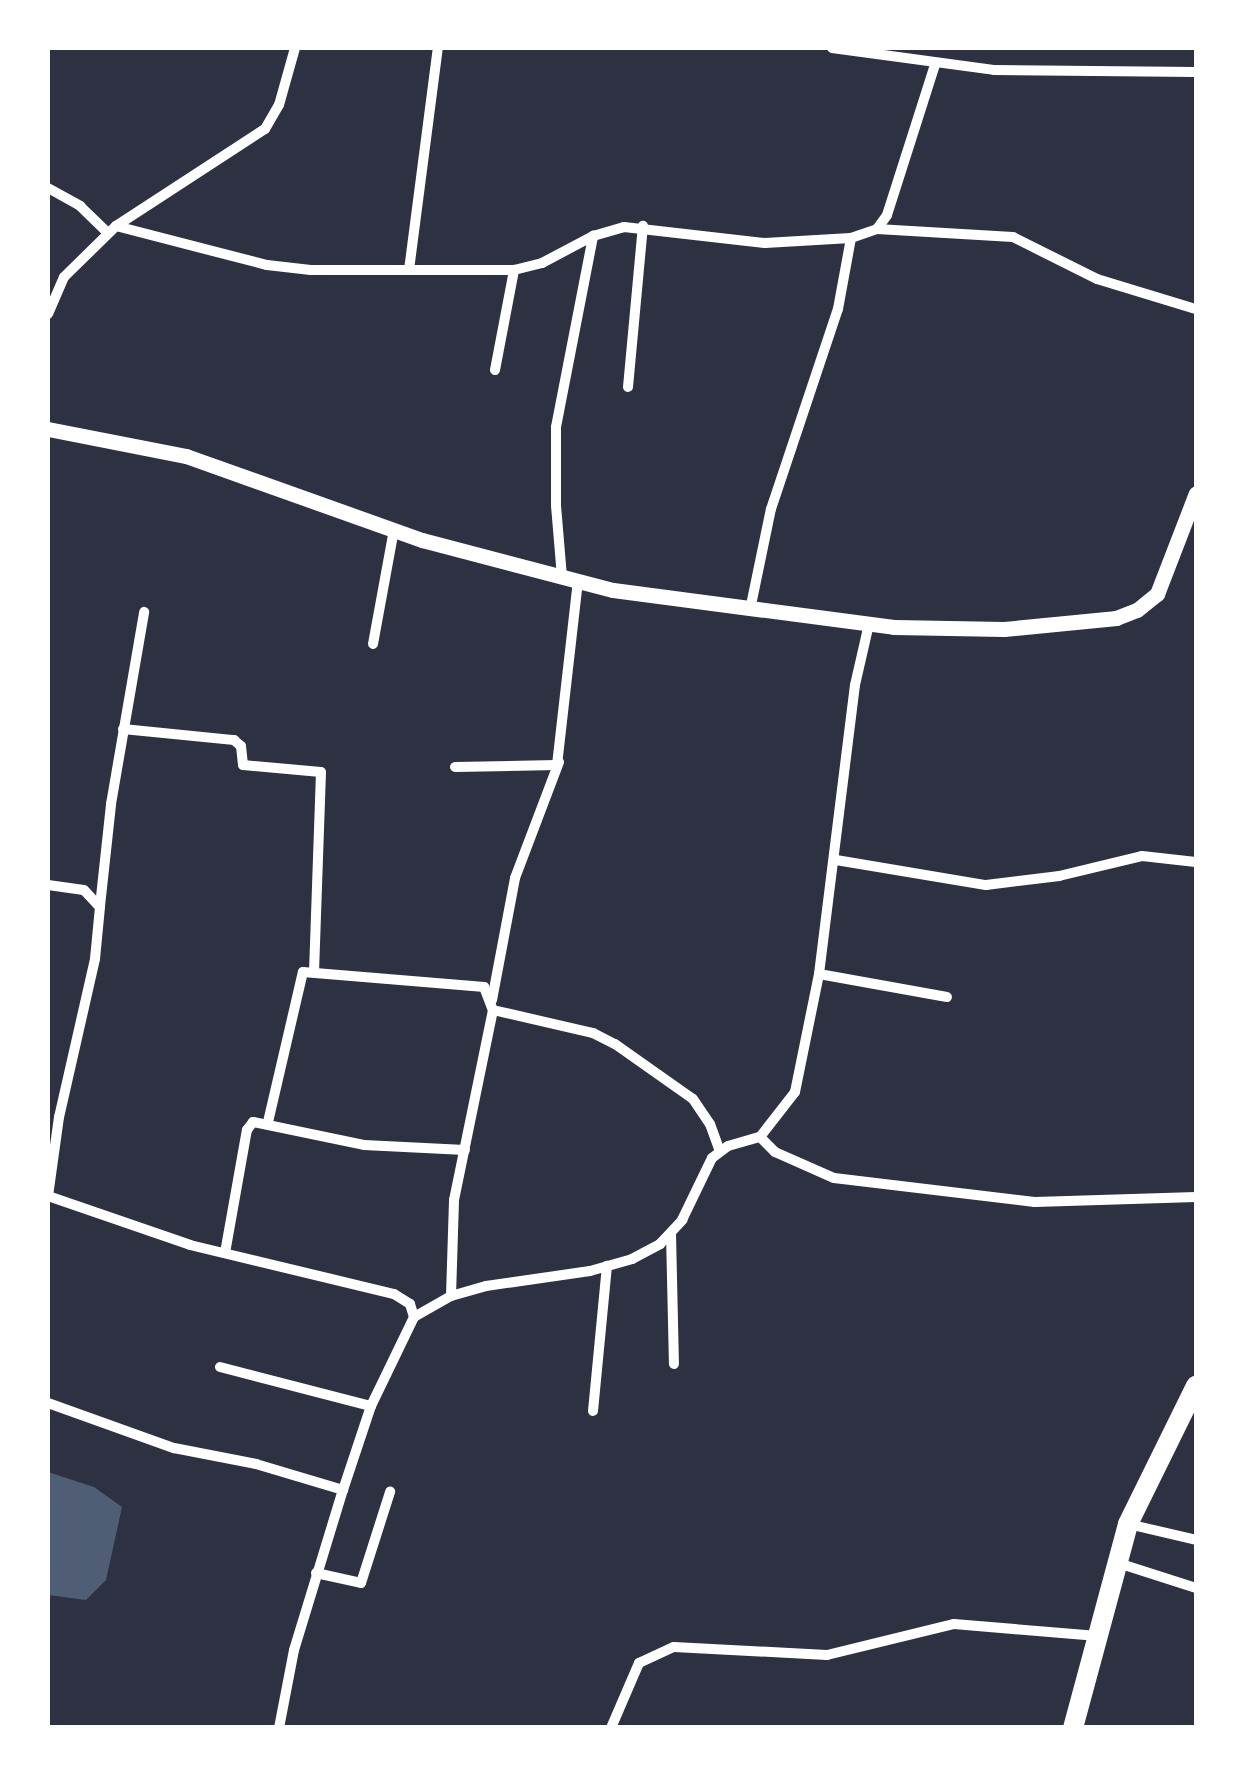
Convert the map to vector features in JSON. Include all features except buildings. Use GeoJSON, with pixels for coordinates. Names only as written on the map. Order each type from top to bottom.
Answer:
{"type":"FeatureCollection","features":[{"type":"Feature","properties":{"kind":"main road"},"geometry":{"type":"LineString","coordinates":[[1072,1728],[1128,1524],[1196,1386]]}},
{"type":"Feature","properties":{"kind":"street"},"geometry":{"type":"LineString","coordinates":[[48,314],[64,277],[112,230],[265,129],[279,105],[294,48]]}},
{"type":"Feature","properties":{"kind":"street"},"geometry":{"type":"LineString","coordinates":[[409,270],[438,48]]}},
{"type":"Feature","properties":{"kind":"street"},"geometry":{"type":"LineString","coordinates":[[832,48],[935,65],[1196,72]]}},
{"type":"Feature","properties":{"kind":"street"},"geometry":{"type":"LineString","coordinates":[[877,229],[886,215],[935,65]]}},
{"type":"Feature","properties":{"kind":"street"},"geometry":{"type":"LineString","coordinates":[[48,188],[112,230],[288,269],[514,270],[542,263],[593,236],[643,226],[764,243],[851,238],[877,229],[1026,240],[1097,279],[1196,310]]}},
{"type":"Feature","properties":{"kind":"street"},"geometry":{"type":"LineString","coordinates":[[628,387],[643,226]]}},
{"type":"Feature","properties":{"kind":"street"},"geometry":{"type":"LineString","coordinates":[[451,1296],[450,1242],[515,878],[560,761],[570,579],[555,488],[556,427],[593,236]]}},
{"type":"Feature","properties":{"kind":"street"},"geometry":{"type":"LineString","coordinates":[[750,611],[771,509],[838,309],[851,238]]}},
{"type":"Feature","properties":{"kind":"street"},"geometry":{"type":"LineString","coordinates":[[495,370],[514,270]]}},
{"type":"Feature","properties":{"kind":"street"},"geometry":{"type":"LineString","coordinates":[[48,428],[186,456],[394,530],[570,579],[750,611],[869,624],[1004,629],[1116,618],[1137,610],[1156,594],[1196,493]]}},
{"type":"Feature","properties":{"kind":"street"},"geometry":{"type":"LineString","coordinates":[[373,644],[394,530]]}},
{"type":"Feature","properties":{"kind":"street"},"geometry":{"type":"LineString","coordinates":[[144,612],[123,729],[95,959],[59,1117],[48,1196],[226,1253],[394,1294],[410,1304],[414,1318]]}},
{"type":"Feature","properties":{"kind":"street"},"geometry":{"type":"LineString","coordinates":[[279,1728],[284,1688],[343,1490],[371,1406],[414,1318],[451,1296],[632,1259],[671,1234],[720,1150],[760,1137],[794,1092],[819,974],[855,684],[869,624]]}},
{"type":"Feature","properties":{"kind":"street"},"geometry":{"type":"LineString","coordinates":[[123,729],[234,740],[241,746],[243,764],[321,772],[314,971]]}},
{"type":"Feature","properties":{"kind":"street"},"geometry":{"type":"LineString","coordinates":[[455,767],[552,768],[560,761]]}},
{"type":"Feature","properties":{"kind":"street"},"geometry":{"type":"LineString","coordinates":[[836,860],[986,885],[1059,876],[1142,856],[1196,862]]}},
{"type":"Feature","properties":{"kind":"street"},"geometry":{"type":"LineString","coordinates":[[48,886],[84,890],[100,907]]}},
{"type":"Feature","properties":{"kind":"street"},"geometry":{"type":"LineString","coordinates":[[268,1122],[300,976],[314,971],[484,986],[492,1005]]}},
{"type":"Feature","properties":{"kind":"street"},"geometry":{"type":"LineString","coordinates":[[819,974],[947,997]]}},
{"type":"Feature","properties":{"kind":"street"},"geometry":{"type":"LineString","coordinates":[[492,1005],[593,1032],[615,1044],[694,1099],[720,1150]]}},
{"type":"Feature","properties":{"kind":"street"},"geometry":{"type":"LineString","coordinates":[[226,1253],[247,1130],[253,1122],[268,1122],[364,1145],[466,1150]]}},
{"type":"Feature","properties":{"kind":"street"},"geometry":{"type":"LineString","coordinates":[[760,1137],[786,1158],[834,1178],[1034,1202],[1196,1197]]}},
{"type":"Feature","properties":{"kind":"street"},"geometry":{"type":"LineString","coordinates":[[671,1234],[674,1364]]}},
{"type":"Feature","properties":{"kind":"street"},"geometry":{"type":"LineString","coordinates":[[593,1411],[602,1352],[607,1266]]}},
{"type":"Feature","properties":{"kind":"street"},"geometry":{"type":"LineString","coordinates":[[220,1367],[371,1406]]}},
{"type":"Feature","properties":{"kind":"street"},"geometry":{"type":"LineString","coordinates":[[48,1403],[174,1448],[256,1464],[343,1490]]}},
{"type":"Feature","properties":{"kind":"street"},"geometry":{"type":"LineString","coordinates":[[316,1573],[361,1583],[390,1492]]}},
{"type":"Feature","properties":{"kind":"street"},"geometry":{"type":"LineString","coordinates":[[1128,1524],[1196,1540]]}},
{"type":"Feature","properties":{"kind":"street"},"geometry":{"type":"LineString","coordinates":[[1117,1563],[1196,1588]]}},
{"type":"Feature","properties":{"kind":"street"},"geometry":{"type":"LineString","coordinates":[[611,1728],[639,1663],[646,1656],[674,1647],[827,1655],[969,1624],[1098,1636]]}},
{"type":"Feature","properties":{"kind":"water"},"geometry":{"type":"Polygon","coordinates":[[[48,1472],[94,1487],[122,1507],[106,1580],[86,1600],[48,1595],[48,1472]]]}}]}
